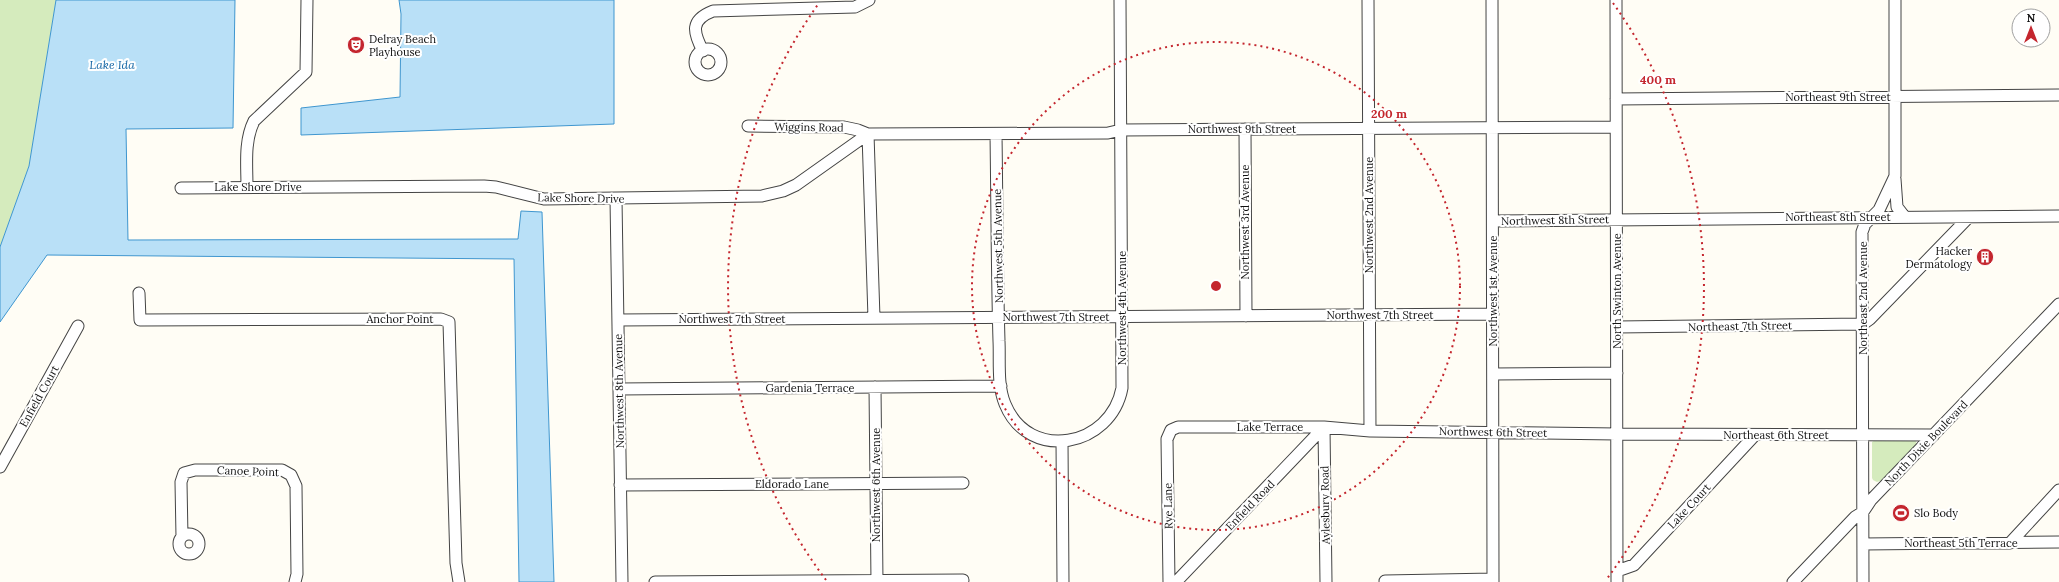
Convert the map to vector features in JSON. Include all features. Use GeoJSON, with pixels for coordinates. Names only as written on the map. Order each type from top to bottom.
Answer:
{"type":"FeatureCollection","features":[{"type":"Feature","properties":{"kind":"street"},"geometry":{"type":"LineString","coordinates":[[247,187],[247,138],[251,126],[254,121],[306,72],[307,0]]}},
{"type":"Feature","properties":{"kind":"street"},"geometry":{"type":"LineString","coordinates":[[703,51],[695,36],[696,23],[702,15],[713,11],[855,7],[869,0]]}},
{"type":"Feature","properties":{"kind":"street","name":"Northwest 4th Avenue"},"geometry":{"type":"LineString","coordinates":[[1062,441],[1080,438],[1095,430],[1109,418],[1117,407],[1122,388],[1120,0]]}},
{"type":"Feature","properties":{"kind":"street","name":"Northwest 2nd Avenue"},"geometry":{"type":"LineString","coordinates":[[1368,0],[1370,431]]}},
{"type":"Feature","properties":{"kind":"street","name":"Northwest 1st Avenue"},"geometry":{"type":"LineString","coordinates":[[1492,0],[1494,431],[1493,581]]}},
{"type":"Feature","properties":{"kind":"street","name":"North Swinton Avenue"},"geometry":{"type":"LineString","coordinates":[[1616,0],[1617,576]]}},
{"type":"Feature","properties":{"kind":"street","name":"Northeast 2nd Avenue"},"geometry":{"type":"LineString","coordinates":[[1863,582],[1862,232],[1865,224],[1874,216],[1895,176],[1895,0]]}},
{"type":"Feature","properties":{"kind":"street","name":"Northeast 9th Street"},"geometry":{"type":"LineString","coordinates":[[1616,99],[2059,95]]}},
{"type":"Feature","properties":{"kind":"street","name":"Wiggins Road"},"geometry":{"type":"LineString","coordinates":[[748,126],[844,126],[868,134]]}},
{"type":"Feature","properties":{"kind":"street","name":"Northwest 9th Street"},"geometry":{"type":"LineString","coordinates":[[868,134],[1108,133],[1121,130],[1616,127]]}},
{"type":"Feature","properties":{"kind":"street","name":"Northwest 3rd Avenue"},"geometry":{"type":"LineString","coordinates":[[1245,129],[1246,316]]}},
{"type":"Feature","properties":{"kind":"street"},"geometry":{"type":"LineString","coordinates":[[868,134],[874,318]]}},
{"type":"Feature","properties":{"kind":"street","name":"Lake Shore Drive"},"geometry":{"type":"LineString","coordinates":[[181,188],[484,186],[502,188],[544,199],[616,199],[769,195],[796,186],[868,134]]}},
{"type":"Feature","properties":{"kind":"street","name":"Northwest 5th Avenue"},"geometry":{"type":"LineString","coordinates":[[996,134],[998,318],[1001,386],[1004,403],[1019,425],[1036,436],[1050,440],[1062,441]]}},
{"type":"Feature","properties":{"kind":"street"},"geometry":{"type":"LineString","coordinates":[[1895,176],[1897,208],[1904,216]]}},
{"type":"Feature","properties":{"kind":"street","name":"Northwest 8th Avenue"},"geometry":{"type":"LineString","coordinates":[[616,199],[622,582]]}},
{"type":"Feature","properties":{"kind":"street","name":"Northeast 8th Street"},"geometry":{"type":"LineString","coordinates":[[1616,219],[1874,216],[2059,216]]}},
{"type":"Feature","properties":{"kind":"street"},"geometry":{"type":"LineString","coordinates":[[1863,324],[1870,319],[1969,217]]}},
{"type":"Feature","properties":{"kind":"street","name":"Northwest 8th Street"},"geometry":{"type":"LineString","coordinates":[[1493,221],[1616,219]]}},
{"type":"Feature","properties":{"kind":"street","name":"Anchor Point"},"geometry":{"type":"LineString","coordinates":[[139,293],[140,320],[440,319],[449,322],[456,563],[460,582]]}},
{"type":"Feature","properties":{"kind":"street","name":"North Dixie Boulevard"},"geometry":{"type":"LineString","coordinates":[[1793,582],[1855,517],[1863,512],[1871,500],[2059,304]]}},
{"type":"Feature","properties":{"kind":"street","name":"Northwest 7th Street"},"geometry":{"type":"LineString","coordinates":[[618,320],[1493,314]]}},
{"type":"Feature","properties":{"kind":"street","name":"Northeast 7th Street"},"geometry":{"type":"LineString","coordinates":[[1617,327],[1863,324]]}},
{"type":"Feature","properties":{"kind":"street","name":"Enfield Court"},"geometry":{"type":"LineString","coordinates":[[0,466],[78,326]]}},
{"type":"Feature","properties":{"kind":"street"},"geometry":{"type":"LineString","coordinates":[[1493,374],[1617,373]]}},
{"type":"Feature","properties":{"kind":"street","name":"Gardenia Terrace"},"geometry":{"type":"LineString","coordinates":[[619,389],[1001,386]]}},
{"type":"Feature","properties":{"kind":"street","name":"Northwest 6th Avenue"},"geometry":{"type":"LineString","coordinates":[[875,387],[877,581]]}},
{"type":"Feature","properties":{"kind":"street","name":"Lake Terrace"},"geometry":{"type":"LineString","coordinates":[[1171,430],[1178,427],[1324,427],[1370,431]]}},
{"type":"Feature","properties":{"kind":"street","name":"Enfield Road"},"geometry":{"type":"LineString","coordinates":[[1176,582],[1324,427]]}},
{"type":"Feature","properties":{"kind":"street","name":"Aylesbury Road"},"geometry":{"type":"LineString","coordinates":[[1324,427],[1326,582]]}},
{"type":"Feature","properties":{"kind":"street","name":"Rye Lane"},"geometry":{"type":"LineString","coordinates":[[1169,582],[1167,439],[1171,430]]}},
{"type":"Feature","properties":{"kind":"street","name":"Northwest 6th Street"},"geometry":{"type":"LineString","coordinates":[[1370,431],[1494,431],[1617,434]]}},
{"type":"Feature","properties":{"kind":"street","name":"Northeast 6th Street"},"geometry":{"type":"LineString","coordinates":[[1617,434],[1934,435]]}},
{"type":"Feature","properties":{"kind":"street","name":"Lake Court"},"geometry":{"type":"LineString","coordinates":[[1617,576],[1634,565],[1755,435]]}},
{"type":"Feature","properties":{"kind":"street"},"geometry":{"type":"LineString","coordinates":[[1062,441],[1063,582]]}},
{"type":"Feature","properties":{"kind":"street","name":"Canoe Point"},"geometry":{"type":"LineString","coordinates":[[182,537],[181,482],[184,473],[195,470],[282,470],[292,475],[296,486],[297,574],[294,582]]}},
{"type":"Feature","properties":{"kind":"street","name":"Eldorado Lane"},"geometry":{"type":"LineString","coordinates":[[620,486],[963,483]]}},
{"type":"Feature","properties":{"kind":"street"},"geometry":{"type":"LineString","coordinates":[[2010,542],[2059,490]]}},
{"type":"Feature","properties":{"kind":"street","name":"Northeast 5th Terrace"},"geometry":{"type":"LineString","coordinates":[[1863,544],[2059,542]]}},
{"type":"Feature","properties":{"kind":"street"},"geometry":{"type":"LineString","coordinates":[[655,582],[963,580]]}},
{"type":"Feature","properties":{"kind":"street"},"geometry":{"type":"LineString","coordinates":[[1385,581],[1493,581]]}},
{"type":"Feature","properties":{"kind":"green space"},"geometry":{"type":"Polygon","coordinates":[[[0,0],[56,0],[29,166],[0,247],[0,0]]]}},
{"type":"Feature","properties":{"kind":"green space"},"geometry":{"type":"Polygon","coordinates":[[[1878,438],[1915,439],[1917,445],[1883,480],[1877,482],[1872,478],[1872,442],[1878,438]]]}},
{"type":"Feature","properties":{"kind":"water","name":"Lake Ida"},"geometry":{"type":"Polygon","coordinates":[[[56,0],[235,0],[233,128],[126,129],[128,240],[518,239],[521,211],[542,212],[554,582],[519,582],[514,259],[47,255],[0,322],[0,247],[29,166],[56,0]]]}},
{"type":"Feature","properties":{"kind":"water"},"geometry":{"type":"Polygon","coordinates":[[[399,0],[614,0],[614,124],[301,135],[301,108],[400,97],[401,14],[399,0]]]}},
{"type":"Feature","properties":{"kind":"place","name":"Delray Beach Playhouse"},"geometry":{"type":"Point","coordinates":[356,45]}},
{"type":"Feature","properties":{"kind":"place","name":"Hacker Dermatology"},"geometry":{"type":"Point","coordinates":[1985,257]}},
{"type":"Feature","properties":{"kind":"place","name":"Slo Body"},"geometry":{"type":"Point","coordinates":[1901,513]}}]}
